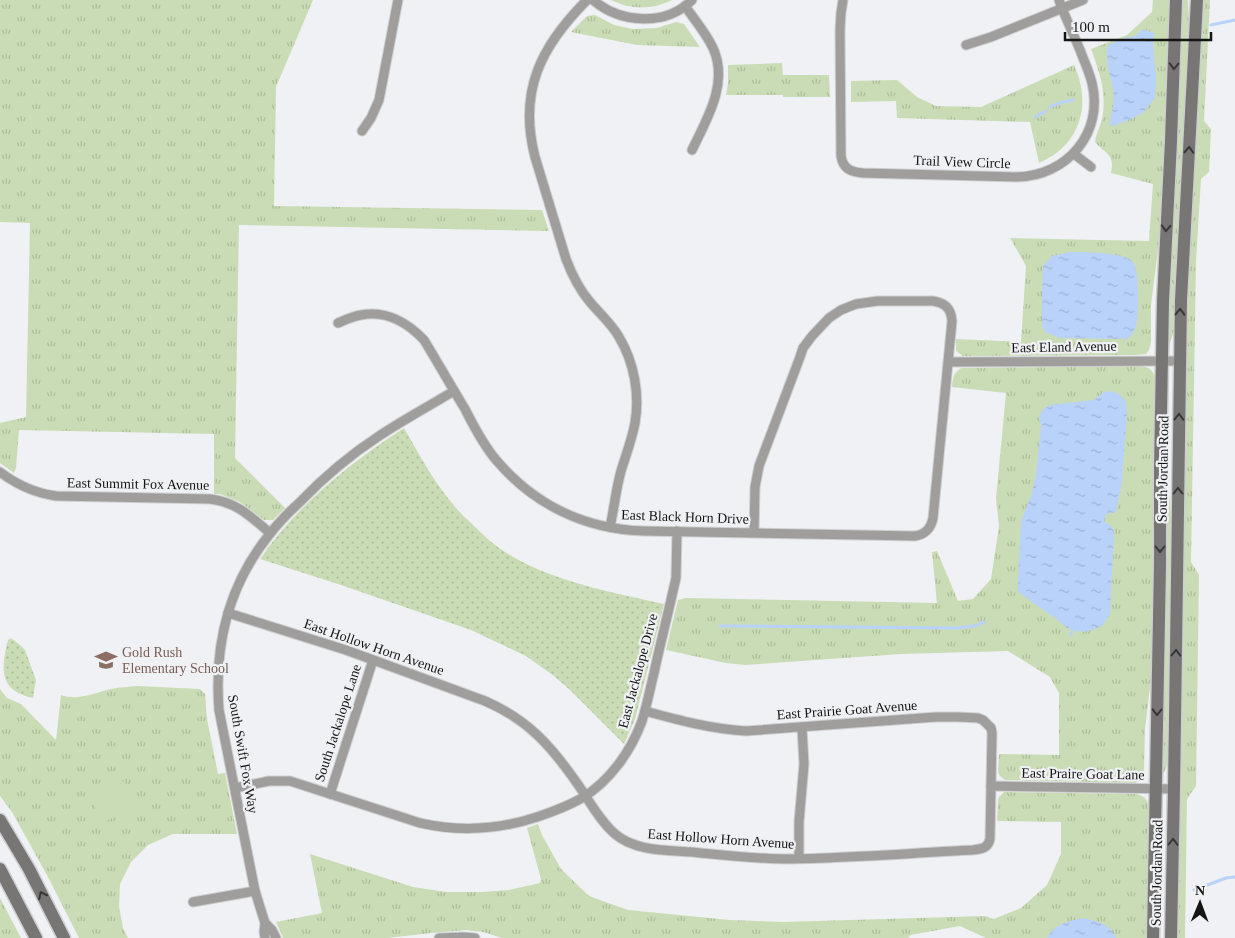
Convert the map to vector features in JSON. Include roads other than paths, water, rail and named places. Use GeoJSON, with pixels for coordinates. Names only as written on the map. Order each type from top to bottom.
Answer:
{"type":"FeatureCollection","features":[{"type":"Feature","properties":{"kind":"main road","name":"South Jordan Road"},"geometry":{"type":"LineString","coordinates":[[1153,938],[1160,584],[1161,360],[1172,141],[1176,0]]}},
{"type":"Feature","properties":{"kind":"main road","name":"South Jordan Road"},"geometry":{"type":"LineString","coordinates":[[1171,938],[1182,272],[1197,0]]}},
{"type":"Feature","properties":{"kind":"main road"},"geometry":{"type":"LineString","coordinates":[[0,820],[29,869],[64,938]]}},
{"type":"Feature","properties":{"kind":"main road"},"geometry":{"type":"LineString","coordinates":[[0,869],[36,938]]}},
{"type":"Feature","properties":{"kind":"street"},"geometry":{"type":"LineString","coordinates":[[362,131],[371,118],[379,100],[398,0]]}},
{"type":"Feature","properties":{"kind":"street"},"geometry":{"type":"LineString","coordinates":[[587,0],[566,21],[545,53],[537,70],[530,101],[529,120],[533,149],[566,258],[575,281],[587,299],[620,339],[628,356],[635,382],[637,400],[635,423],[621,472],[610,528]]}},
{"type":"Feature","properties":{"kind":"street"},"geometry":{"type":"LineString","coordinates":[[593,0],[612,13],[635,19],[661,16],[688,3],[713,48],[718,75],[713,106],[692,150]]}},
{"type":"Feature","properties":{"kind":"street","name":"Trail View Circle"},"geometry":{"type":"LineString","coordinates":[[843,0],[840,30],[842,168],[851,172],[863,173],[1025,177],[1051,169],[1063,163],[1074,154],[1084,139],[1093,111],[1094,97],[1088,68],[1060,4]]}},
{"type":"Feature","properties":{"kind":"street"},"geometry":{"type":"LineString","coordinates":[[966,45],[991,37],[1060,4],[1083,0]]}},
{"type":"Feature","properties":{"kind":"street"},"geometry":{"type":"LineString","coordinates":[[1074,154],[1091,166]]}},
{"type":"Feature","properties":{"kind":"street"},"geometry":{"type":"LineString","coordinates":[[754,533],[755,487],[759,466],[800,357],[807,342],[817,330],[829,318],[841,310],[856,304],[871,301],[933,301],[943,304],[948,308],[957,301]]}},
{"type":"Feature","properties":{"kind":"street","name":"East Black Horn Drive"},"geometry":{"type":"LineString","coordinates":[[338,323],[354,316],[367,314],[386,316],[403,322],[414,330],[424,340],[492,455],[510,475],[536,497],[562,512],[584,521],[610,528],[632,530],[915,536],[930,535],[933,518],[952,321],[951,312],[948,308]]}},
{"type":"Feature","properties":{"kind":"street","name":"East Eland Avenue"},"geometry":{"type":"LineString","coordinates":[[949,362],[1180,361]]}},
{"type":"Feature","properties":{"kind":"street","name":"South Swift Fox Way"},"geometry":{"type":"LineString","coordinates":[[265,938],[264,923],[255,891],[221,718],[218,688],[220,648],[228,613],[241,578],[254,555],[270,533],[309,492],[346,460],[393,427],[454,391]]}},
{"type":"Feature","properties":{"kind":"street","name":"East Summit Fox Avenue"},"geometry":{"type":"LineString","coordinates":[[0,472],[22,486],[39,493],[56,496],[210,499],[222,501],[240,508],[270,533]]}},
{"type":"Feature","properties":{"kind":"street","name":"East Jackalope Drive"},"geometry":{"type":"LineString","coordinates":[[235,788],[269,781],[287,781],[420,823],[471,829],[518,823],[548,813],[585,796],[604,780],[624,756],[635,736],[645,711],[674,591],[677,531]]}},
{"type":"Feature","properties":{"kind":"street","name":"East Hollow Horn Avenue"},"geometry":{"type":"LineString","coordinates":[[228,613],[372,660],[485,701],[510,713],[548,744],[607,827],[619,837],[636,845],[732,856],[799,858],[989,849],[991,786]]}},
{"type":"Feature","properties":{"kind":"street","name":"South Jackalope Lane"},"geometry":{"type":"LineString","coordinates":[[330,794],[372,660]]}},
{"type":"Feature","properties":{"kind":"street","name":"East Prairie Goat Avenue"},"geometry":{"type":"LineString","coordinates":[[645,711],[726,730],[757,731],[936,717],[978,718],[987,723]]}},
{"type":"Feature","properties":{"kind":"street"},"geometry":{"type":"LineString","coordinates":[[991,786],[992,733],[987,723],[994,716]]}},
{"type":"Feature","properties":{"kind":"street"},"geometry":{"type":"LineString","coordinates":[[799,858],[799,822],[804,764],[802,728]]}},
{"type":"Feature","properties":{"kind":"street","name":"East Praire Goat Lane"},"geometry":{"type":"LineString","coordinates":[[991,786],[1174,789]]}},
{"type":"Feature","properties":{"kind":"street"},"geometry":{"type":"LineString","coordinates":[[193,902],[255,891]]}},
{"type":"Feature","properties":{"kind":"street","name":"South Swift Fox Way"},"geometry":{"type":"LineString","coordinates":[[264,923],[272,930],[276,938]]}},
{"type":"Feature","properties":{"kind":"street"},"geometry":{"type":"LineString","coordinates":[[439,938],[475,938]]}},
{"type":"Feature","properties":{"kind":"water"},"geometry":{"type":"Polygon","coordinates":[[[1143,29],[1154,33],[1155,98],[1143,113],[1113,126],[1109,125],[1114,98],[1107,62],[1108,45],[1127,37],[1134,37],[1143,29]]]}},
{"type":"Feature","properties":{"kind":"water"},"geometry":{"type":"Polygon","coordinates":[[[1070,252],[1112,254],[1127,258],[1135,265],[1138,282],[1138,312],[1133,333],[1127,339],[1060,338],[1045,332],[1042,326],[1043,266],[1052,256],[1070,252]]]}},
{"type":"Feature","properties":{"kind":"water"},"geometry":{"type":"Polygon","coordinates":[[[1112,391],[1125,400],[1127,411],[1122,482],[1116,512],[1106,514],[1104,521],[1114,531],[1110,614],[1103,625],[1095,629],[1084,632],[1076,631],[1067,628],[1018,592],[1021,521],[1032,493],[1036,474],[1041,425],[1039,417],[1043,409],[1050,405],[1094,400],[1104,392],[1112,391]]]}},
{"type":"Feature","properties":{"kind":"water"},"geometry":{"type":"Polygon","coordinates":[[[1083,918],[1107,926],[1116,938],[1047,938],[1058,926],[1083,918]]]}},
{"type":"Feature","properties":{"kind":"waterway"},"geometry":{"type":"LineString","coordinates":[[1211,25],[1235,20]]}},
{"type":"Feature","properties":{"kind":"waterway"},"geometry":{"type":"LineString","coordinates":[[1050,107],[1073,100]]}},
{"type":"Feature","properties":{"kind":"waterway"},"geometry":{"type":"LineString","coordinates":[[1035,117],[1046,111]]}},
{"type":"Feature","properties":{"kind":"waterway"},"geometry":{"type":"LineString","coordinates":[[720,626],[955,628],[975,626],[984,622]]}},
{"type":"Feature","properties":{"kind":"waterway"},"geometry":{"type":"LineString","coordinates":[[1071,635],[1074,626]]}},
{"type":"Feature","properties":{"kind":"waterway"},"geometry":{"type":"LineString","coordinates":[[1194,890],[1226,878],[1235,877]]}},
{"type":"Feature","properties":{"kind":"place","name":"Gold Rush Elementary School"},"geometry":{"type":"Point","coordinates":[106,660]}}]}
